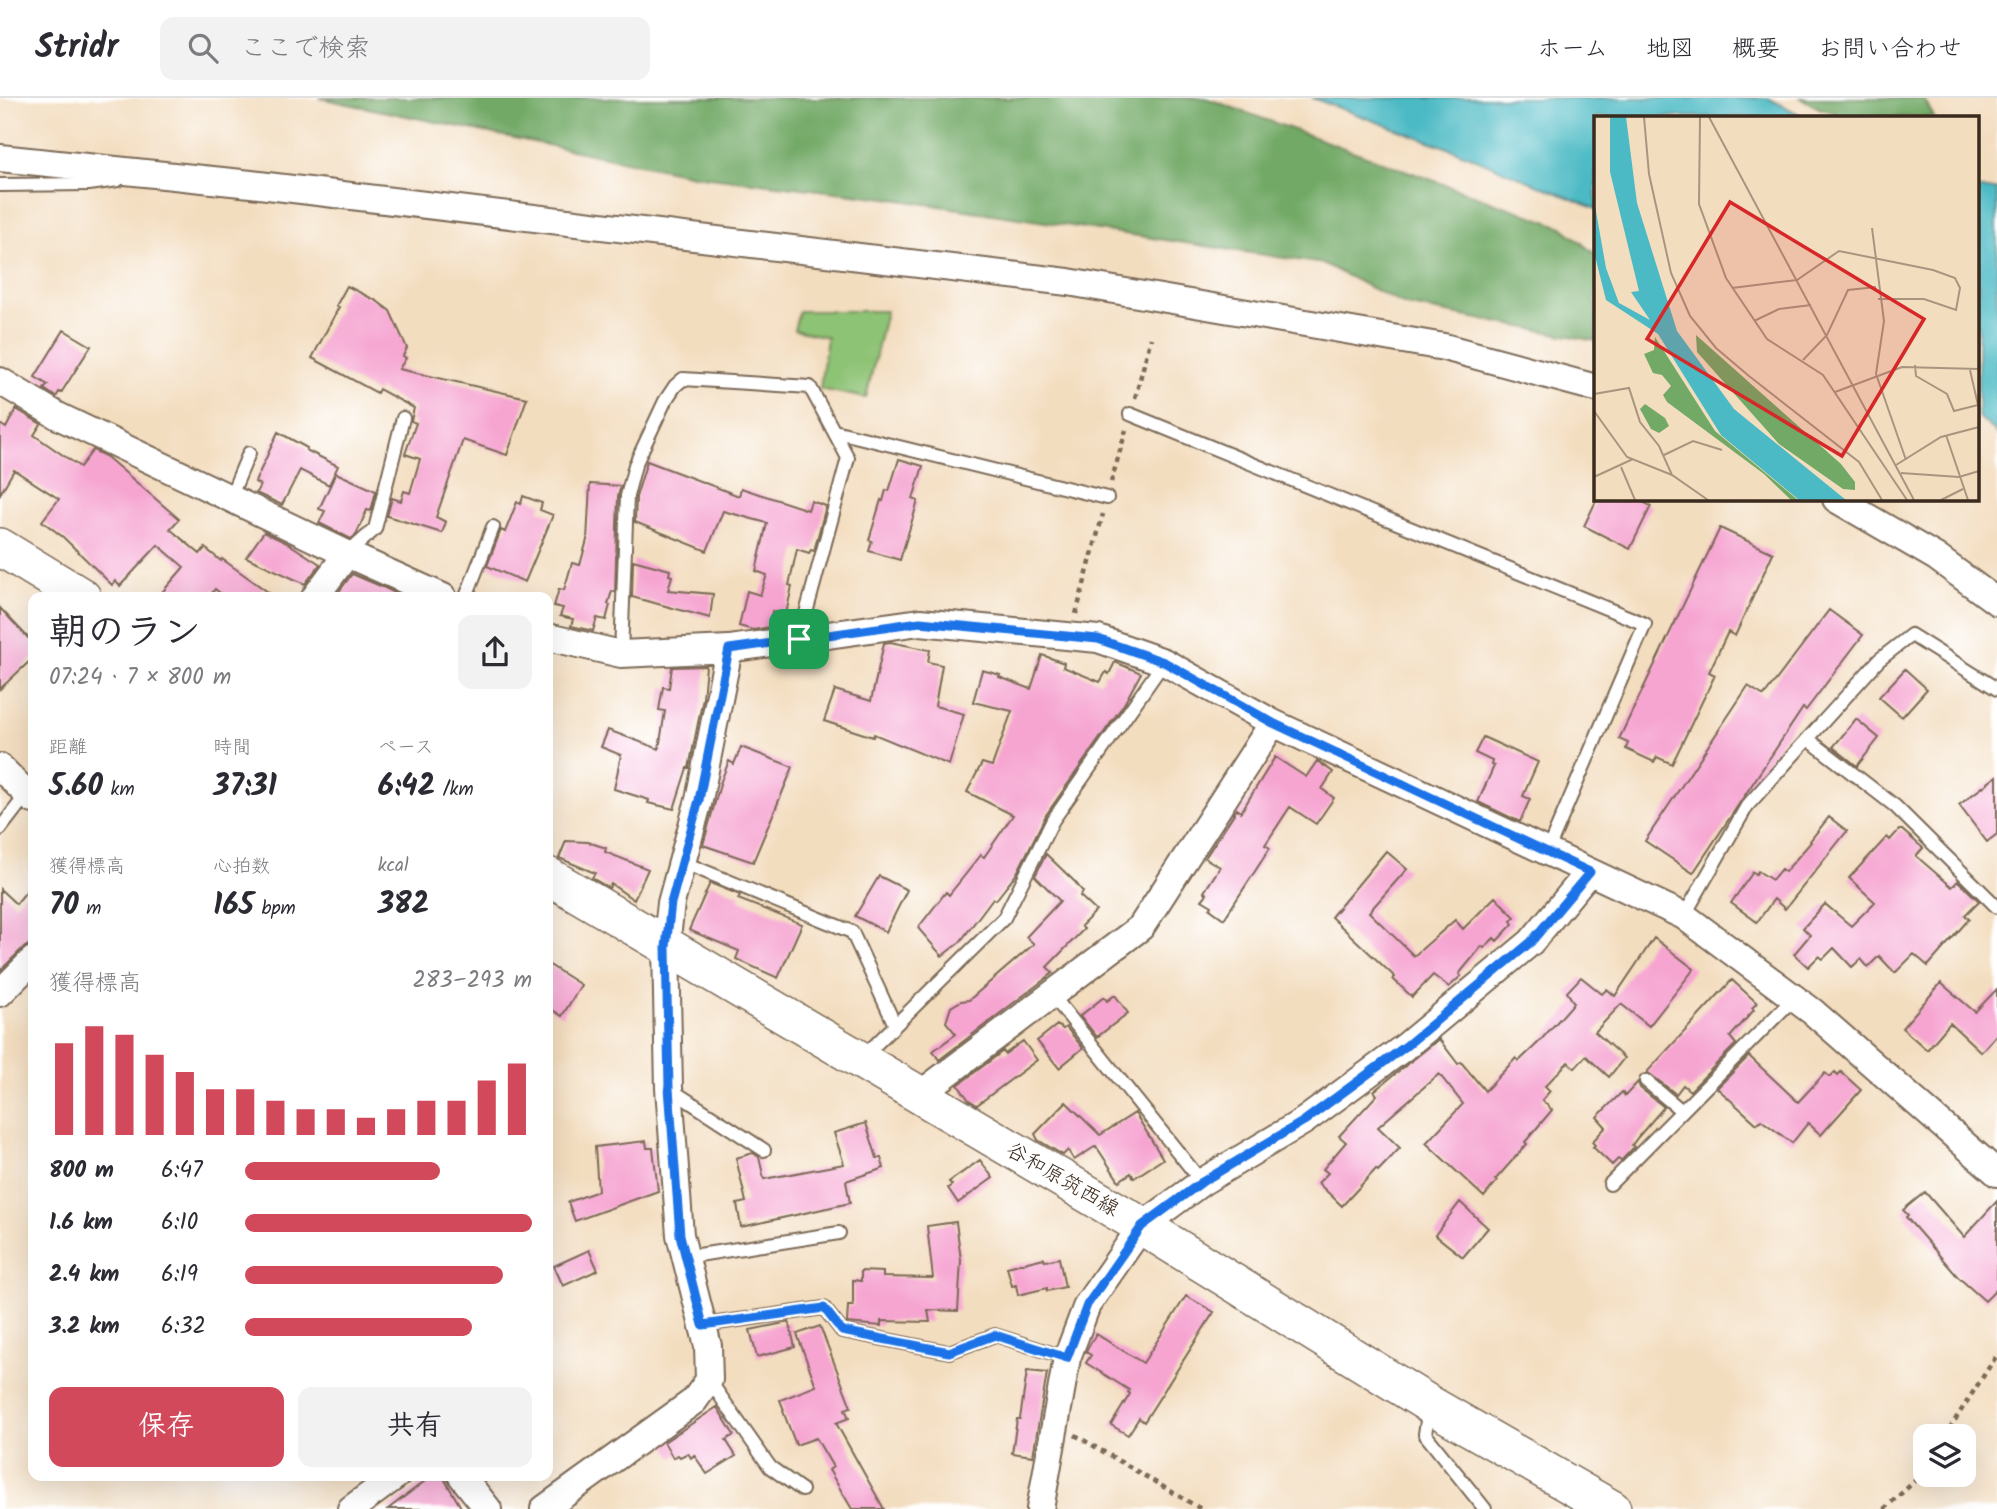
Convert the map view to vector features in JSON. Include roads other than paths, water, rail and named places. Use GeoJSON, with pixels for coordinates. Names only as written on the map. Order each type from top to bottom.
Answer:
{"type":"FeatureCollection","features":[{"type":"Feature","properties":{"kind":"main road"},"geometry":{"type":"LineString","coordinates":[[0,547],[74,592]]}},
{"type":"Feature","properties":{"kind":"main road","name":"谷和原筑西線"},"geometry":{"type":"LineString","coordinates":[[553,879],[1142,1226],[1429,1404],[1612,1509]]}},
{"type":"Feature","properties":{"kind":"street"},"geometry":{"type":"LineString","coordinates":[[0,158],[165,174],[1068,282],[1444,347],[1594,387]]}},
{"type":"Feature","properties":{"kind":"street"},"geometry":{"type":"LineString","coordinates":[[0,381],[58,416],[432,592]]}},
{"type":"Feature","properties":{"kind":"street"},"geometry":{"type":"LineString","coordinates":[[1838,500],[1936,557],[1997,602]]}},
{"type":"Feature","properties":{"kind":"street"},"geometry":{"type":"LineString","coordinates":[[319,592],[347,554]]}},
{"type":"Feature","properties":{"kind":"street"},"geometry":{"type":"LineString","coordinates":[[553,638],[621,654],[729,649],[920,622],[1098,639],[1164,662],[1273,723],[1685,916],[1794,998],[1997,1172]]}},
{"type":"Feature","properties":{"kind":"street"},"geometry":{"type":"LineString","coordinates":[[544,1509],[694,1401],[709,1380],[708,1346],[680,1235],[669,1088],[666,947],[671,903],[699,800],[729,649]]}},
{"type":"Feature","properties":{"kind":"street"},"geometry":{"type":"LineString","coordinates":[[919,1095],[1140,927],[1273,723]]}},
{"type":"Feature","properties":{"kind":"street"},"geometry":{"type":"LineString","coordinates":[[0,767],[28,795]]}},
{"type":"Feature","properties":{"kind":"street"},"geometry":{"type":"LineString","coordinates":[[1040,1509],[1067,1358],[1087,1305],[1142,1226],[1202,1182],[1304,1121],[1406,1046],[1531,942],[1590,872]]}},
{"type":"Feature","properties":{"kind":"street"},"geometry":{"type":"LineString","coordinates":[[0,993],[28,965]]}},
{"type":"Feature","properties":{"kind":"street"},"geometry":{"type":"LineString","coordinates":[[351,1509],[389,1481]]}},
{"type":"Feature","properties":{"kind":"street"},"geometry":{"type":"LineString","coordinates":[[466,1481],[488,1509]]}},
{"type":"Feature","properties":{"kind":"lane"},"geometry":{"type":"LineString","coordinates":[[0,185],[89,184],[165,174]]}},
{"type":"Feature","properties":{"kind":"lane"},"geometry":{"type":"LineString","coordinates":[[621,654],[626,496],[635,466],[664,401],[683,379],[810,387],[848,458],[799,639]]}},
{"type":"Feature","properties":{"kind":"lane"},"geometry":{"type":"LineString","coordinates":[[1130,414],[1645,624],[1547,852]]}},
{"type":"Feature","properties":{"kind":"lane"},"geometry":{"type":"LineString","coordinates":[[347,554],[375,529],[403,418]]}},
{"type":"Feature","properties":{"kind":"lane"},"geometry":{"type":"LineString","coordinates":[[834,431],[1107,498]]}},
{"type":"Feature","properties":{"kind":"lane"},"geometry":{"type":"LineString","coordinates":[[230,498],[249,453]]}},
{"type":"Feature","properties":{"kind":"lane"},"geometry":{"type":"LineString","coordinates":[[468,592],[493,527]]}},
{"type":"Feature","properties":{"kind":"lane"},"geometry":{"type":"LineString","coordinates":[[1685,916],[1747,806],[1879,660],[1910,635],[1997,689]]}},
{"type":"Feature","properties":{"kind":"lane"},"geometry":{"type":"LineString","coordinates":[[859,1060],[1004,918],[1053,820],[1164,662]]}},
{"type":"Feature","properties":{"kind":"lane"},"geometry":{"type":"LineString","coordinates":[[1808,739],[1895,806],[1997,907]]}},
{"type":"Feature","properties":{"kind":"lane"},"geometry":{"type":"LineString","coordinates":[[0,829],[28,799]]}},
{"type":"Feature","properties":{"kind":"lane"},"geometry":{"type":"LineString","coordinates":[[682,862],[852,932],[895,1026]]}},
{"type":"Feature","properties":{"kind":"lane"},"geometry":{"type":"LineString","coordinates":[[1052,995],[1202,1182]]}},
{"type":"Feature","properties":{"kind":"lane"},"geometry":{"type":"LineString","coordinates":[[1610,1184],[1794,998]]}},
{"type":"Feature","properties":{"kind":"lane"},"geometry":{"type":"LineString","coordinates":[[1646,1081],[1682,1111]]}},
{"type":"Feature","properties":{"kind":"lane"},"geometry":{"type":"LineString","coordinates":[[669,1088],[764,1150]]}},
{"type":"Feature","properties":{"kind":"lane"},"geometry":{"type":"LineString","coordinates":[[686,1257],[839,1233]]}},
{"type":"Feature","properties":{"kind":"lane"},"geometry":{"type":"LineString","coordinates":[[703,1325],[824,1308],[842,1331],[949,1352],[995,1335],[1067,1358]]}},
{"type":"Feature","properties":{"kind":"lane"},"geometry":{"type":"LineString","coordinates":[[709,1380],[769,1467],[802,1490]]}},
{"type":"Feature","properties":{"kind":"lane"},"geometry":{"type":"LineString","coordinates":[[1429,1404],[1425,1434],[1485,1509]]}},
{"type":"Feature","properties":{"kind":"water"},"geometry":{"type":"Polygon","coordinates":[[[1312,98],[1768,98],[1803,116],[1594,116],[1594,208],[1459,152],[1312,98]]]}},
{"type":"Feature","properties":{"kind":"water"},"geometry":{"type":"Polygon","coordinates":[[[1980,189],[1997,189],[1997,434],[1980,418],[1980,189]]]}}]}
